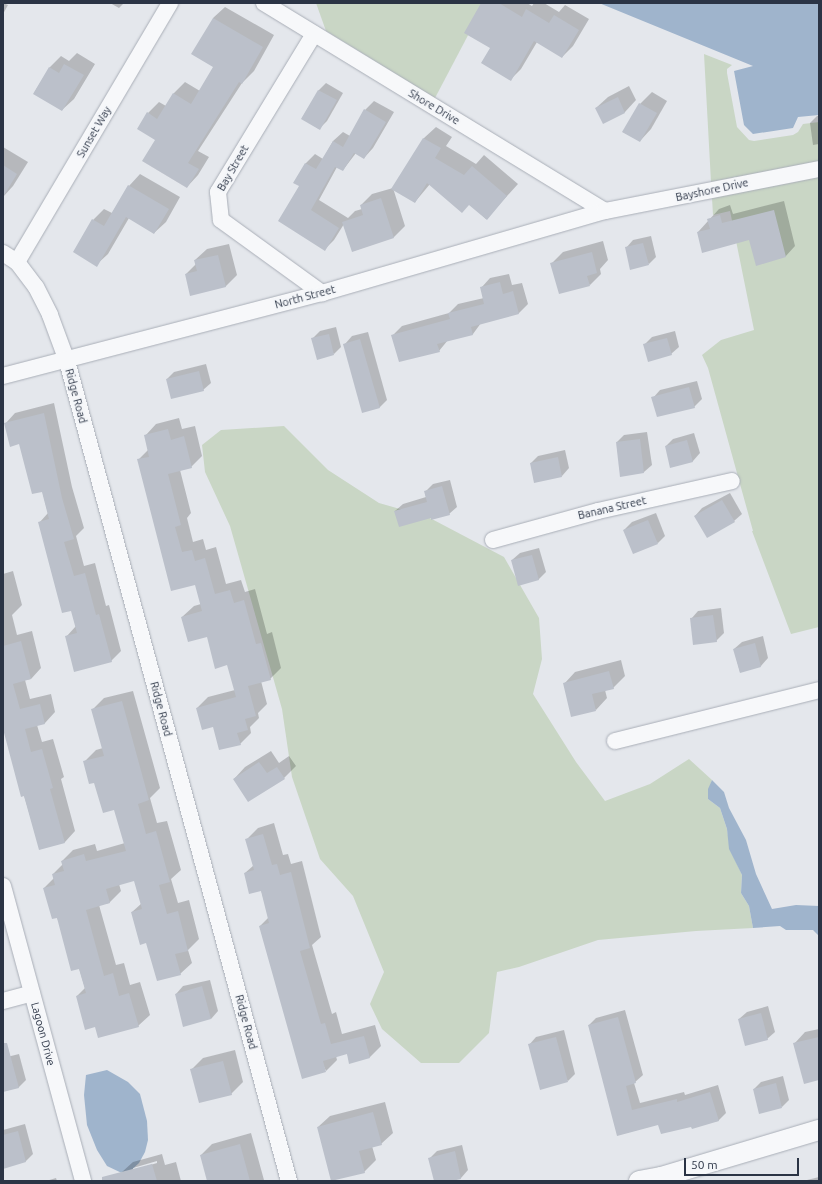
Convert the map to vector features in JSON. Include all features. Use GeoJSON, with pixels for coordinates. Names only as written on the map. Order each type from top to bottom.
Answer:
{"type":"FeatureCollection","features":[{"type":"Feature","properties":{"kind":"street","name":"Sunset Way"},"geometry":{"type":"LineString","coordinates":[[18,262],[170,3]]}},
{"type":"Feature","properties":{"kind":"street","name":"Shore Drive"},"geometry":{"type":"LineString","coordinates":[[264,3],[605,212]]}},
{"type":"Feature","properties":{"kind":"street","name":"Bay Street"},"geometry":{"type":"LineString","coordinates":[[314,34],[218,192],[221,220],[322,292]]}},
{"type":"Feature","properties":{"kind":"street","name":"Bayshore Drive"},"geometry":{"type":"LineString","coordinates":[[605,212],[819,169]]}},
{"type":"Feature","properties":{"kind":"street","name":"North Street"},"geometry":{"type":"LineString","coordinates":[[3,376],[322,292],[605,212]]}},
{"type":"Feature","properties":{"kind":"street","name":"Ridge Road"},"geometry":{"type":"LineString","coordinates":[[3,253],[18,262],[36,287],[50,315],[67,360],[289,1181]]}},
{"type":"Feature","properties":{"kind":"street","name":"Banana Street"},"geometry":{"type":"LineString","coordinates":[[493,540],[598,511],[732,482]]}},
{"type":"Feature","properties":{"kind":"street"},"geometry":{"type":"LineString","coordinates":[[615,741],[819,690]]}},
{"type":"Feature","properties":{"kind":"street","name":"Lagoon Drive"},"geometry":{"type":"LineString","coordinates":[[3,886],[83,1181]]}},
{"type":"Feature","properties":{"kind":"street"},"geometry":{"type":"LineString","coordinates":[[3,1001],[32,993]]}},
{"type":"Feature","properties":{"kind":"street"},"geometry":{"type":"LineString","coordinates":[[639,1181],[661,1179],[819,1130]]}},
{"type":"Feature","properties":{"kind":"green space"},"geometry":{"type":"Polygon","coordinates":[[[316,3],[485,3],[435,98],[326,31],[316,3]]]}},
{"type":"Feature","properties":{"kind":"green space"},"geometry":{"type":"Polygon","coordinates":[[[704,54],[732,65],[727,69],[727,73],[737,127],[749,140],[754,141],[793,135],[798,132],[803,124],[819,122],[819,161],[711,182],[704,54]]]}},
{"type":"Feature","properties":{"kind":"green space"},"geometry":{"type":"Polygon","coordinates":[[[819,177],[819,627],[791,634],[752,531],[708,368],[702,355],[721,340],[754,330],[730,211],[713,215],[712,198],[819,177]]]}},
{"type":"Feature","properties":{"kind":"green space"},"geometry":{"type":"Polygon","coordinates":[[[284,426],[328,470],[379,503],[428,517],[504,557],[539,618],[542,659],[533,694],[576,762],[605,801],[650,784],[689,759],[712,780],[708,799],[720,808],[727,829],[730,849],[742,875],[741,893],[749,906],[753,928],[696,931],[598,940],[519,967],[497,972],[489,1033],[459,1063],[421,1063],[382,1029],[370,1004],[384,972],[353,896],[320,859],[292,777],[282,709],[230,526],[205,472],[202,445],[221,430],[284,426]]]}},
{"type":"Feature","properties":{"kind":"water"},"geometry":{"type":"Polygon","coordinates":[[[599,3],[819,3],[819,115],[798,117],[793,128],[753,134],[744,125],[734,71],[753,66],[599,3]]]}},
{"type":"Feature","properties":{"kind":"water"},"geometry":{"type":"Polygon","coordinates":[[[712,780],[724,792],[729,808],[746,840],[756,874],[772,909],[796,905],[819,906],[819,936],[813,930],[786,930],[780,926],[753,928],[749,906],[741,893],[742,875],[729,849],[727,829],[720,808],[708,799],[708,789],[712,780]]]}},
{"type":"Feature","properties":{"kind":"water"},"geometry":{"type":"Polygon","coordinates":[[[107,1070],[128,1082],[140,1094],[147,1121],[148,1140],[145,1152],[139,1163],[126,1175],[107,1166],[97,1150],[87,1125],[84,1095],[86,1075],[107,1070]]]}},
{"type":"Feature","properties":{"kind":"building"},"geometry":{"type":"Polygon","coordinates":[[[481,3],[499,3],[522,17],[526,9],[549,23],[554,15],[579,30],[562,58],[534,41],[511,81],[481,63],[490,48],[464,33],[481,3]]]}},
{"type":"Feature","properties":{"kind":"building"},"geometry":{"type":"Polygon","coordinates":[[[213,18],[263,47],[242,84],[239,82],[188,163],[199,169],[187,188],[142,161],[155,140],[137,129],[147,112],[157,119],[173,93],[191,104],[213,67],[191,54],[213,18]]]}},
{"type":"Feature","properties":{"kind":"building"},"geometry":{"type":"Polygon","coordinates":[[[64,64],[84,75],[62,111],[33,94],[49,67],[59,73],[64,64]]]}},
{"type":"Feature","properties":{"kind":"building"},"geometry":{"type":"Polygon","coordinates":[[[318,90],[337,100],[320,130],[301,119],[318,90]]]}},
{"type":"Feature","properties":{"kind":"building"},"geometry":{"type":"Polygon","coordinates":[[[618,97],[625,113],[603,124],[595,108],[618,97]]]}},
{"type":"Feature","properties":{"kind":"building"},"geometry":{"type":"Polygon","coordinates":[[[639,103],[657,113],[640,142],[622,132],[639,103]]]}},
{"type":"Feature","properties":{"kind":"building"},"geometry":{"type":"Polygon","coordinates":[[[364,109],[386,122],[364,159],[354,153],[343,171],[335,167],[311,210],[339,228],[325,251],[278,221],[299,186],[293,183],[305,163],[316,169],[333,141],[343,147],[364,109]]]}},
{"type":"Feature","properties":{"kind":"building"},"geometry":{"type":"Polygon","coordinates":[[[423,138],[441,148],[435,158],[464,175],[472,166],[507,196],[487,220],[469,205],[462,213],[427,183],[415,203],[391,189],[423,138]]]}},
{"type":"Feature","properties":{"kind":"building"},"geometry":{"type":"Polygon","coordinates":[[[3,165],[17,174],[3,197],[3,165]]]}},
{"type":"Feature","properties":{"kind":"building"},"geometry":{"type":"Polygon","coordinates":[[[128,185],[169,209],[154,234],[126,217],[97,267],[73,252],[92,219],[104,226],[128,185]]]}},
{"type":"Feature","properties":{"kind":"building"},"geometry":{"type":"Polygon","coordinates":[[[381,198],[394,238],[352,252],[342,222],[363,215],[360,205],[381,198]]]}},
{"type":"Feature","properties":{"kind":"building"},"geometry":{"type":"Polygon","coordinates":[[[774,210],[786,257],[756,266],[749,240],[702,253],[697,232],[710,229],[707,219],[720,215],[722,223],[774,210]]]}},
{"type":"Feature","properties":{"kind":"building"},"geometry":{"type":"Polygon","coordinates":[[[643,243],[649,265],[630,270],[625,247],[643,243]]]}},
{"type":"Feature","properties":{"kind":"building"},"geometry":{"type":"Polygon","coordinates":[[[592,252],[597,273],[587,276],[590,286],[559,294],[550,263],[592,252]]]}},
{"type":"Feature","properties":{"kind":"building"},"geometry":{"type":"Polygon","coordinates":[[[218,255],[226,287],[190,296],[185,274],[197,271],[194,260],[218,255]]]}},
{"type":"Feature","properties":{"kind":"building"},"geometry":{"type":"Polygon","coordinates":[[[500,282],[503,294],[513,291],[519,314],[471,327],[473,335],[437,344],[440,352],[399,362],[391,335],[450,319],[448,313],[484,304],[480,287],[500,282]]]}},
{"type":"Feature","properties":{"kind":"building"},"geometry":{"type":"Polygon","coordinates":[[[329,334],[334,355],[317,360],[311,338],[329,334]]]}},
{"type":"Feature","properties":{"kind":"building"},"geometry":{"type":"Polygon","coordinates":[[[667,338],[672,355],[648,362],[643,344],[667,338]]]}},
{"type":"Feature","properties":{"kind":"building"},"geometry":{"type":"Polygon","coordinates":[[[360,339],[380,408],[362,413],[343,344],[360,339]]]}},
{"type":"Feature","properties":{"kind":"building"},"geometry":{"type":"Polygon","coordinates":[[[199,371],[204,391],[171,399],[166,379],[199,371]]]}},
{"type":"Feature","properties":{"kind":"building"},"geometry":{"type":"Polygon","coordinates":[[[689,387],[695,408],[657,417],[651,397],[689,387]]]}},
{"type":"Feature","properties":{"kind":"building"},"geometry":{"type":"Polygon","coordinates":[[[44,413],[62,498],[74,539],[64,542],[74,576],[85,573],[96,615],[99,614],[112,662],[74,672],[65,636],[77,633],[71,611],[62,613],[38,522],[49,519],[42,492],[32,494],[19,444],[10,447],[4,423],[44,413]]]}},
{"type":"Feature","properties":{"kind":"building"},"geometry":{"type":"Polygon","coordinates":[[[168,429],[171,440],[184,436],[192,468],[168,474],[181,525],[175,527],[182,552],[192,550],[195,561],[205,558],[215,594],[230,590],[234,603],[244,600],[256,644],[261,643],[271,680],[248,686],[256,716],[245,719],[248,730],[237,733],[241,745],[219,750],[213,727],[202,730],[196,708],[236,697],[227,665],[215,669],[207,637],[188,642],[181,617],[202,611],[195,585],[171,591],[137,459],[149,457],[144,435],[168,429]]]}},
{"type":"Feature","properties":{"kind":"building"},"geometry":{"type":"Polygon","coordinates":[[[640,439],[644,473],[620,477],[616,442],[640,439]]]}},
{"type":"Feature","properties":{"kind":"building"},"geometry":{"type":"Polygon","coordinates":[[[687,440],[693,462],[670,468],[665,446],[687,440]]]}},
{"type":"Feature","properties":{"kind":"building"},"geometry":{"type":"Polygon","coordinates":[[[558,457],[562,477],[534,483],[530,463],[558,457]]]}},
{"type":"Feature","properties":{"kind":"building"},"geometry":{"type":"Polygon","coordinates":[[[442,486],[450,515],[431,520],[431,518],[399,527],[394,511],[427,502],[424,491],[442,486]]]}},
{"type":"Feature","properties":{"kind":"building"},"geometry":{"type":"Polygon","coordinates":[[[722,500],[735,522],[707,538],[694,516],[722,500]]]}},
{"type":"Feature","properties":{"kind":"building"},"geometry":{"type":"Polygon","coordinates":[[[648,520],[658,544],[633,554],[623,530],[648,520]]]}},
{"type":"Feature","properties":{"kind":"building"},"geometry":{"type":"Polygon","coordinates":[[[532,555],[539,580],[518,586],[511,560],[532,555]]]}},
{"type":"Feature","properties":{"kind":"building"},"geometry":{"type":"Polygon","coordinates":[[[713,615],[717,642],[693,645],[690,618],[713,615]]]}},
{"type":"Feature","properties":{"kind":"building"},"geometry":{"type":"Polygon","coordinates":[[[21,641],[31,679],[13,684],[20,709],[40,704],[45,724],[25,729],[31,752],[42,749],[53,788],[50,789],[65,843],[39,850],[24,796],[21,797],[3,729],[3,646],[21,641]]]}},
{"type":"Feature","properties":{"kind":"building"},"geometry":{"type":"Polygon","coordinates":[[[755,643],[761,667],[740,673],[733,649],[755,643]]]}},
{"type":"Feature","properties":{"kind":"building"},"geometry":{"type":"Polygon","coordinates":[[[609,671],[614,689],[592,694],[596,711],[571,717],[563,683],[609,671]]]}},
{"type":"Feature","properties":{"kind":"building"},"geometry":{"type":"Polygon","coordinates":[[[122,701],[149,800],[138,804],[146,834],[156,831],[170,882],[159,885],[167,914],[178,911],[188,951],[175,954],[181,975],[157,981],[146,943],[140,945],[131,912],[142,909],[134,881],[106,889],[110,903],[86,910],[104,976],[113,973],[119,996],[129,993],[139,1027],[98,1038],[95,1027],[85,1030],[76,996],[86,993],[79,969],[71,971],[57,918],[52,919],[43,888],[55,885],[52,874],[64,871],[61,861],[84,854],[86,861],[126,851],[114,810],[103,813],[94,783],[89,784],[83,761],[104,756],[91,709],[122,701]]]}},
{"type":"Feature","properties":{"kind":"building"},"geometry":{"type":"Polygon","coordinates":[[[259,762],[267,773],[277,767],[285,779],[248,802],[233,779],[259,762]]]}},
{"type":"Feature","properties":{"kind":"building"},"geometry":{"type":"Polygon","coordinates":[[[263,834],[272,865],[277,864],[280,875],[291,872],[310,948],[300,951],[321,1024],[325,1023],[331,1044],[364,1036],[370,1058],[349,1064],[347,1054],[323,1061],[326,1072],[302,1079],[259,926],[269,923],[261,891],[249,894],[244,873],[254,870],[245,839],[263,834]]]}},
{"type":"Feature","properties":{"kind":"building"},"geometry":{"type":"Polygon","coordinates":[[[202,986],[211,1019],[183,1027],[175,994],[202,986]]]}},
{"type":"Feature","properties":{"kind":"building"},"geometry":{"type":"Polygon","coordinates":[[[761,1013],[768,1040],[745,1046],[738,1019],[761,1013]]]}},
{"type":"Feature","properties":{"kind":"building"},"geometry":{"type":"Polygon","coordinates":[[[618,1017],[636,1083],[626,1086],[632,1110],[677,1099],[677,1102],[710,1092],[719,1121],[692,1129],[691,1127],[661,1134],[658,1125],[617,1136],[588,1025],[618,1017]]]}},
{"type":"Feature","properties":{"kind":"building"},"geometry":{"type":"Polygon","coordinates":[[[556,1037],[568,1082],[540,1090],[528,1044],[556,1037]]]}},
{"type":"Feature","properties":{"kind":"building"},"geometry":{"type":"Polygon","coordinates":[[[819,1037],[819,1080],[804,1084],[793,1043],[819,1037]]]}},
{"type":"Feature","properties":{"kind":"building"},"geometry":{"type":"Polygon","coordinates":[[[3,1043],[7,1043],[19,1088],[3,1092],[3,1043]]]}},
{"type":"Feature","properties":{"kind":"building"},"geometry":{"type":"Polygon","coordinates":[[[223,1061],[232,1095],[199,1103],[190,1069],[223,1061]]]}},
{"type":"Feature","properties":{"kind":"building"},"geometry":{"type":"Polygon","coordinates":[[[776,1083],[782,1108],[759,1114],[753,1089],[776,1083]]]}},
{"type":"Feature","properties":{"kind":"building"},"geometry":{"type":"Polygon","coordinates":[[[373,1112],[382,1145],[359,1151],[365,1173],[331,1181],[317,1127],[373,1112]]]}},
{"type":"Feature","properties":{"kind":"building"},"geometry":{"type":"Polygon","coordinates":[[[18,1131],[26,1162],[3,1169],[3,1135],[18,1131]]]}},
{"type":"Feature","properties":{"kind":"building"},"geometry":{"type":"Polygon","coordinates":[[[240,1144],[250,1181],[207,1181],[200,1155],[240,1144]]]}},
{"type":"Feature","properties":{"kind":"building"},"geometry":{"type":"Polygon","coordinates":[[[455,1151],[461,1179],[452,1181],[434,1181],[428,1158],[455,1151]]]}},
{"type":"Feature","properties":{"kind":"building"},"geometry":{"type":"Polygon","coordinates":[[[152,1164],[157,1181],[102,1181],[102,1177],[152,1164]]]}}]}
